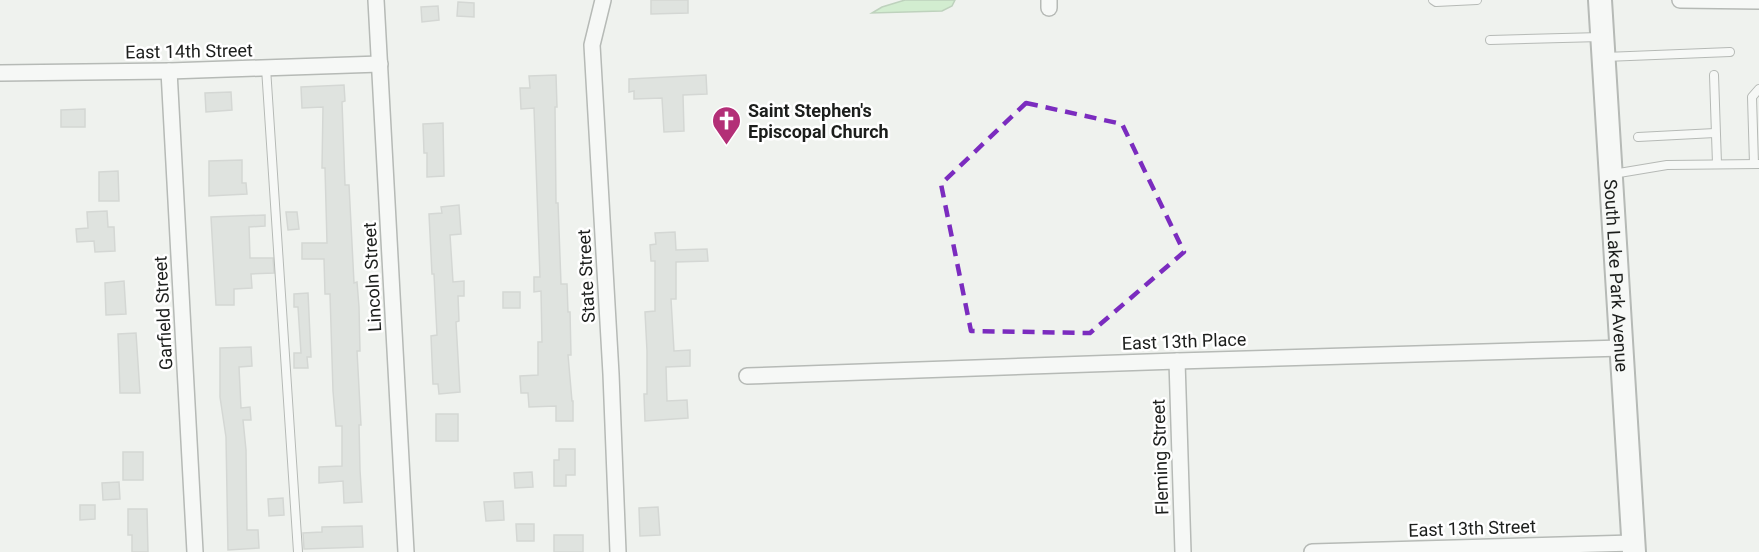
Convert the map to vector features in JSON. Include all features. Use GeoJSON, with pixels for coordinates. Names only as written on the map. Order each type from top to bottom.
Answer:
{"type":"FeatureCollection","features":[{"type":"Feature","properties":{"kind":"main road","name":"South Lake Park Avenue"},"geometry":{"type":"LineString","coordinates":[[1600,0],[1634,548]]}},
{"type":"Feature","properties":{"kind":"street","name":"Lincoln Street"},"geometry":{"type":"LineString","coordinates":[[376,0],[406,552]]}},
{"type":"Feature","properties":{"kind":"street","name":"State Street"},"geometry":{"type":"LineString","coordinates":[[603,0],[592,45],[611,374],[618,552]]}},
{"type":"Feature","properties":{"kind":"street"},"geometry":{"type":"LineString","coordinates":[[1680,0],[1759,2]]}},
{"type":"Feature","properties":{"kind":"street","name":"East 14th Street"},"geometry":{"type":"LineString","coordinates":[[0,73],[169,71],[380,64]]}},
{"type":"Feature","properties":{"kind":"street","name":"Garfield Street"},"geometry":{"type":"LineString","coordinates":[[169,71],[195,552]]}},
{"type":"Feature","properties":{"kind":"street","name":"East 13th Place"},"geometry":{"type":"LineString","coordinates":[[747,376],[1622,348]]}},
{"type":"Feature","properties":{"kind":"street","name":"Fleming Street"},"geometry":{"type":"LineString","coordinates":[[1177,361],[1183,552]]}},
{"type":"Feature","properties":{"kind":"street","name":"East 13th Street"},"geometry":{"type":"LineString","coordinates":[[1312,552],[1634,548]]}},
{"type":"Feature","properties":{"kind":"lane"},"geometry":{"type":"LineString","coordinates":[[1435,1],[1478,0]]}},
{"type":"Feature","properties":{"kind":"lane"},"geometry":{"type":"LineString","coordinates":[[1490,40],[1730,52]]}},
{"type":"Feature","properties":{"kind":"lane"},"geometry":{"type":"LineString","coordinates":[[266,68],[298,552]]}},
{"type":"Feature","properties":{"kind":"lane"},"geometry":{"type":"LineString","coordinates":[[1714,75],[1717,164]]}},
{"type":"Feature","properties":{"kind":"lane"},"geometry":{"type":"LineString","coordinates":[[1611,174],[1667,165],[1757,164],[1752,97],[1759,88]]}},
{"type":"Feature","properties":{"kind":"lane"},"geometry":{"type":"LineString","coordinates":[[1638,137],[1716,133]]}},
{"type":"Feature","properties":{"kind":"highlighted area"},"geometry":{"type":"Polygon","coordinates":[[[1026,103],[1122,124],[1184,252],[1090,333],[971,331],[941,184],[1026,103]]]}},
{"type":"Feature","properties":{"kind":"shaded area"},"geometry":{"type":"Polygon","coordinates":[[[905,0],[955,0],[952,6],[942,11],[872,13],[882,7],[905,0]]]}},
{"type":"Feature","properties":{"kind":"building"},"geometry":{"type":"Polygon","coordinates":[[[651,0],[688,0],[688,13],[651,14],[651,0]]]}},
{"type":"Feature","properties":{"kind":"building"},"geometry":{"type":"Polygon","coordinates":[[[458,2],[474,3],[474,17],[457,16],[458,2]]]}},
{"type":"Feature","properties":{"kind":"building"},"geometry":{"type":"Polygon","coordinates":[[[438,6],[439,20],[422,22],[421,7],[438,6]]]}},
{"type":"Feature","properties":{"kind":"building"},"geometry":{"type":"Polygon","coordinates":[[[556,75],[556,203],[558,203],[561,284],[567,284],[568,312],[570,312],[571,355],[568,355],[573,421],[556,421],[556,406],[529,407],[528,393],[521,393],[520,376],[538,375],[538,342],[542,342],[541,291],[534,292],[534,277],[540,277],[534,108],[521,109],[520,88],[530,88],[529,76],[556,75]]]}},
{"type":"Feature","properties":{"kind":"building"},"geometry":{"type":"Polygon","coordinates":[[[706,75],[707,94],[683,95],[684,131],[664,132],[662,98],[634,99],[634,91],[629,92],[629,79],[706,75]]]}},
{"type":"Feature","properties":{"kind":"building"},"geometry":{"type":"Polygon","coordinates":[[[344,85],[345,101],[342,102],[345,185],[349,185],[354,283],[357,282],[359,307],[360,351],[357,351],[362,502],[344,503],[343,481],[319,483],[319,467],[342,466],[342,426],[336,426],[330,294],[325,294],[324,259],[302,259],[302,243],[327,243],[325,168],[322,168],[323,107],[302,108],[301,87],[344,85]]]}},
{"type":"Feature","properties":{"kind":"building"},"geometry":{"type":"Polygon","coordinates":[[[231,92],[232,110],[206,112],[205,93],[231,92]]]}},
{"type":"Feature","properties":{"kind":"building"},"geometry":{"type":"Polygon","coordinates":[[[85,109],[85,127],[61,127],[61,110],[85,109]]]}},
{"type":"Feature","properties":{"kind":"building"},"geometry":{"type":"Polygon","coordinates":[[[443,123],[444,176],[427,177],[427,153],[424,153],[423,124],[443,123]]]}},
{"type":"Feature","properties":{"kind":"building"},"geometry":{"type":"Polygon","coordinates":[[[242,160],[242,183],[246,183],[247,194],[209,196],[209,161],[242,160]]]}},
{"type":"Feature","properties":{"kind":"building"},"geometry":{"type":"Polygon","coordinates":[[[118,171],[119,201],[99,201],[99,172],[118,171]]]}},
{"type":"Feature","properties":{"kind":"building"},"geometry":{"type":"Polygon","coordinates":[[[459,205],[461,234],[450,235],[453,282],[464,281],[464,296],[458,296],[459,321],[456,322],[460,392],[439,394],[438,384],[433,384],[431,336],[437,335],[429,214],[442,213],[441,207],[459,205]]]}},
{"type":"Feature","properties":{"kind":"building"},"geometry":{"type":"Polygon","coordinates":[[[107,211],[108,227],[114,227],[115,251],[95,252],[94,241],[77,242],[76,229],[88,228],[87,212],[107,211]]]}},
{"type":"Feature","properties":{"kind":"building"},"geometry":{"type":"Polygon","coordinates":[[[286,212],[297,212],[299,229],[288,230],[286,212]]]}},
{"type":"Feature","properties":{"kind":"building"},"geometry":{"type":"Polygon","coordinates":[[[265,215],[265,226],[249,227],[250,258],[273,258],[274,273],[251,274],[252,288],[234,289],[234,305],[216,305],[211,217],[265,215]]]}},
{"type":"Feature","properties":{"kind":"building"},"geometry":{"type":"Polygon","coordinates":[[[675,232],[676,250],[707,249],[708,261],[676,262],[676,299],[671,299],[674,351],[690,350],[690,366],[666,367],[667,401],[687,400],[688,418],[645,421],[647,351],[645,312],[655,311],[655,261],[651,261],[650,245],[656,244],[655,233],[675,232]]]}},
{"type":"Feature","properties":{"kind":"building"},"geometry":{"type":"Polygon","coordinates":[[[124,281],[126,314],[106,315],[105,283],[124,281]]]}},
{"type":"Feature","properties":{"kind":"building"},"geometry":{"type":"Polygon","coordinates":[[[503,292],[520,292],[520,308],[503,308],[503,292]]]}},
{"type":"Feature","properties":{"kind":"building"},"geometry":{"type":"Polygon","coordinates":[[[308,293],[311,357],[307,357],[308,368],[294,368],[294,353],[301,353],[298,307],[294,307],[294,294],[308,293]]]}},
{"type":"Feature","properties":{"kind":"building"},"geometry":{"type":"Polygon","coordinates":[[[136,333],[140,393],[120,393],[118,334],[136,333]]]}},
{"type":"Feature","properties":{"kind":"building"},"geometry":{"type":"Polygon","coordinates":[[[251,347],[252,366],[239,367],[241,408],[250,407],[251,420],[243,420],[246,450],[247,530],[258,530],[259,548],[228,550],[226,437],[220,397],[220,348],[251,347]]]}},
{"type":"Feature","properties":{"kind":"building"},"geometry":{"type":"Polygon","coordinates":[[[436,414],[458,414],[458,441],[436,441],[436,414]]]}},
{"type":"Feature","properties":{"kind":"building"},"geometry":{"type":"Polygon","coordinates":[[[559,449],[575,449],[575,475],[566,475],[566,486],[554,486],[554,460],[559,460],[559,449]]]}},
{"type":"Feature","properties":{"kind":"building"},"geometry":{"type":"Polygon","coordinates":[[[123,452],[143,452],[143,480],[123,480],[123,452]]]}},
{"type":"Feature","properties":{"kind":"building"},"geometry":{"type":"Polygon","coordinates":[[[532,472],[533,487],[515,488],[514,473],[532,472]]]}},
{"type":"Feature","properties":{"kind":"building"},"geometry":{"type":"Polygon","coordinates":[[[119,482],[120,499],[103,500],[102,483],[119,482]]]}},
{"type":"Feature","properties":{"kind":"building"},"geometry":{"type":"Polygon","coordinates":[[[283,498],[284,515],[269,516],[268,499],[283,498]]]}},
{"type":"Feature","properties":{"kind":"building"},"geometry":{"type":"Polygon","coordinates":[[[503,501],[504,520],[486,521],[484,502],[503,501]]]}},
{"type":"Feature","properties":{"kind":"building"},"geometry":{"type":"Polygon","coordinates":[[[80,505],[95,505],[95,519],[80,520],[80,505]]]}},
{"type":"Feature","properties":{"kind":"building"},"geometry":{"type":"Polygon","coordinates":[[[658,507],[660,535],[640,536],[639,508],[658,507]]]}},
{"type":"Feature","properties":{"kind":"building"},"geometry":{"type":"Polygon","coordinates":[[[128,509],[147,509],[148,552],[132,552],[132,535],[128,535],[128,509]]]}},
{"type":"Feature","properties":{"kind":"building"},"geometry":{"type":"Polygon","coordinates":[[[516,524],[534,524],[534,541],[517,541],[516,524]]]}},
{"type":"Feature","properties":{"kind":"building"},"geometry":{"type":"Polygon","coordinates":[[[362,526],[363,547],[304,549],[303,533],[322,532],[322,527],[362,526]]]}},
{"type":"Feature","properties":{"kind":"building"},"geometry":{"type":"Polygon","coordinates":[[[554,535],[583,535],[583,552],[554,552],[554,535]]]}},
{"type":"Feature","properties":{"kind":"place","name":"Saint Stephen's Episcopal Church"},"geometry":{"type":"Point","coordinates":[727,146]}}]}
